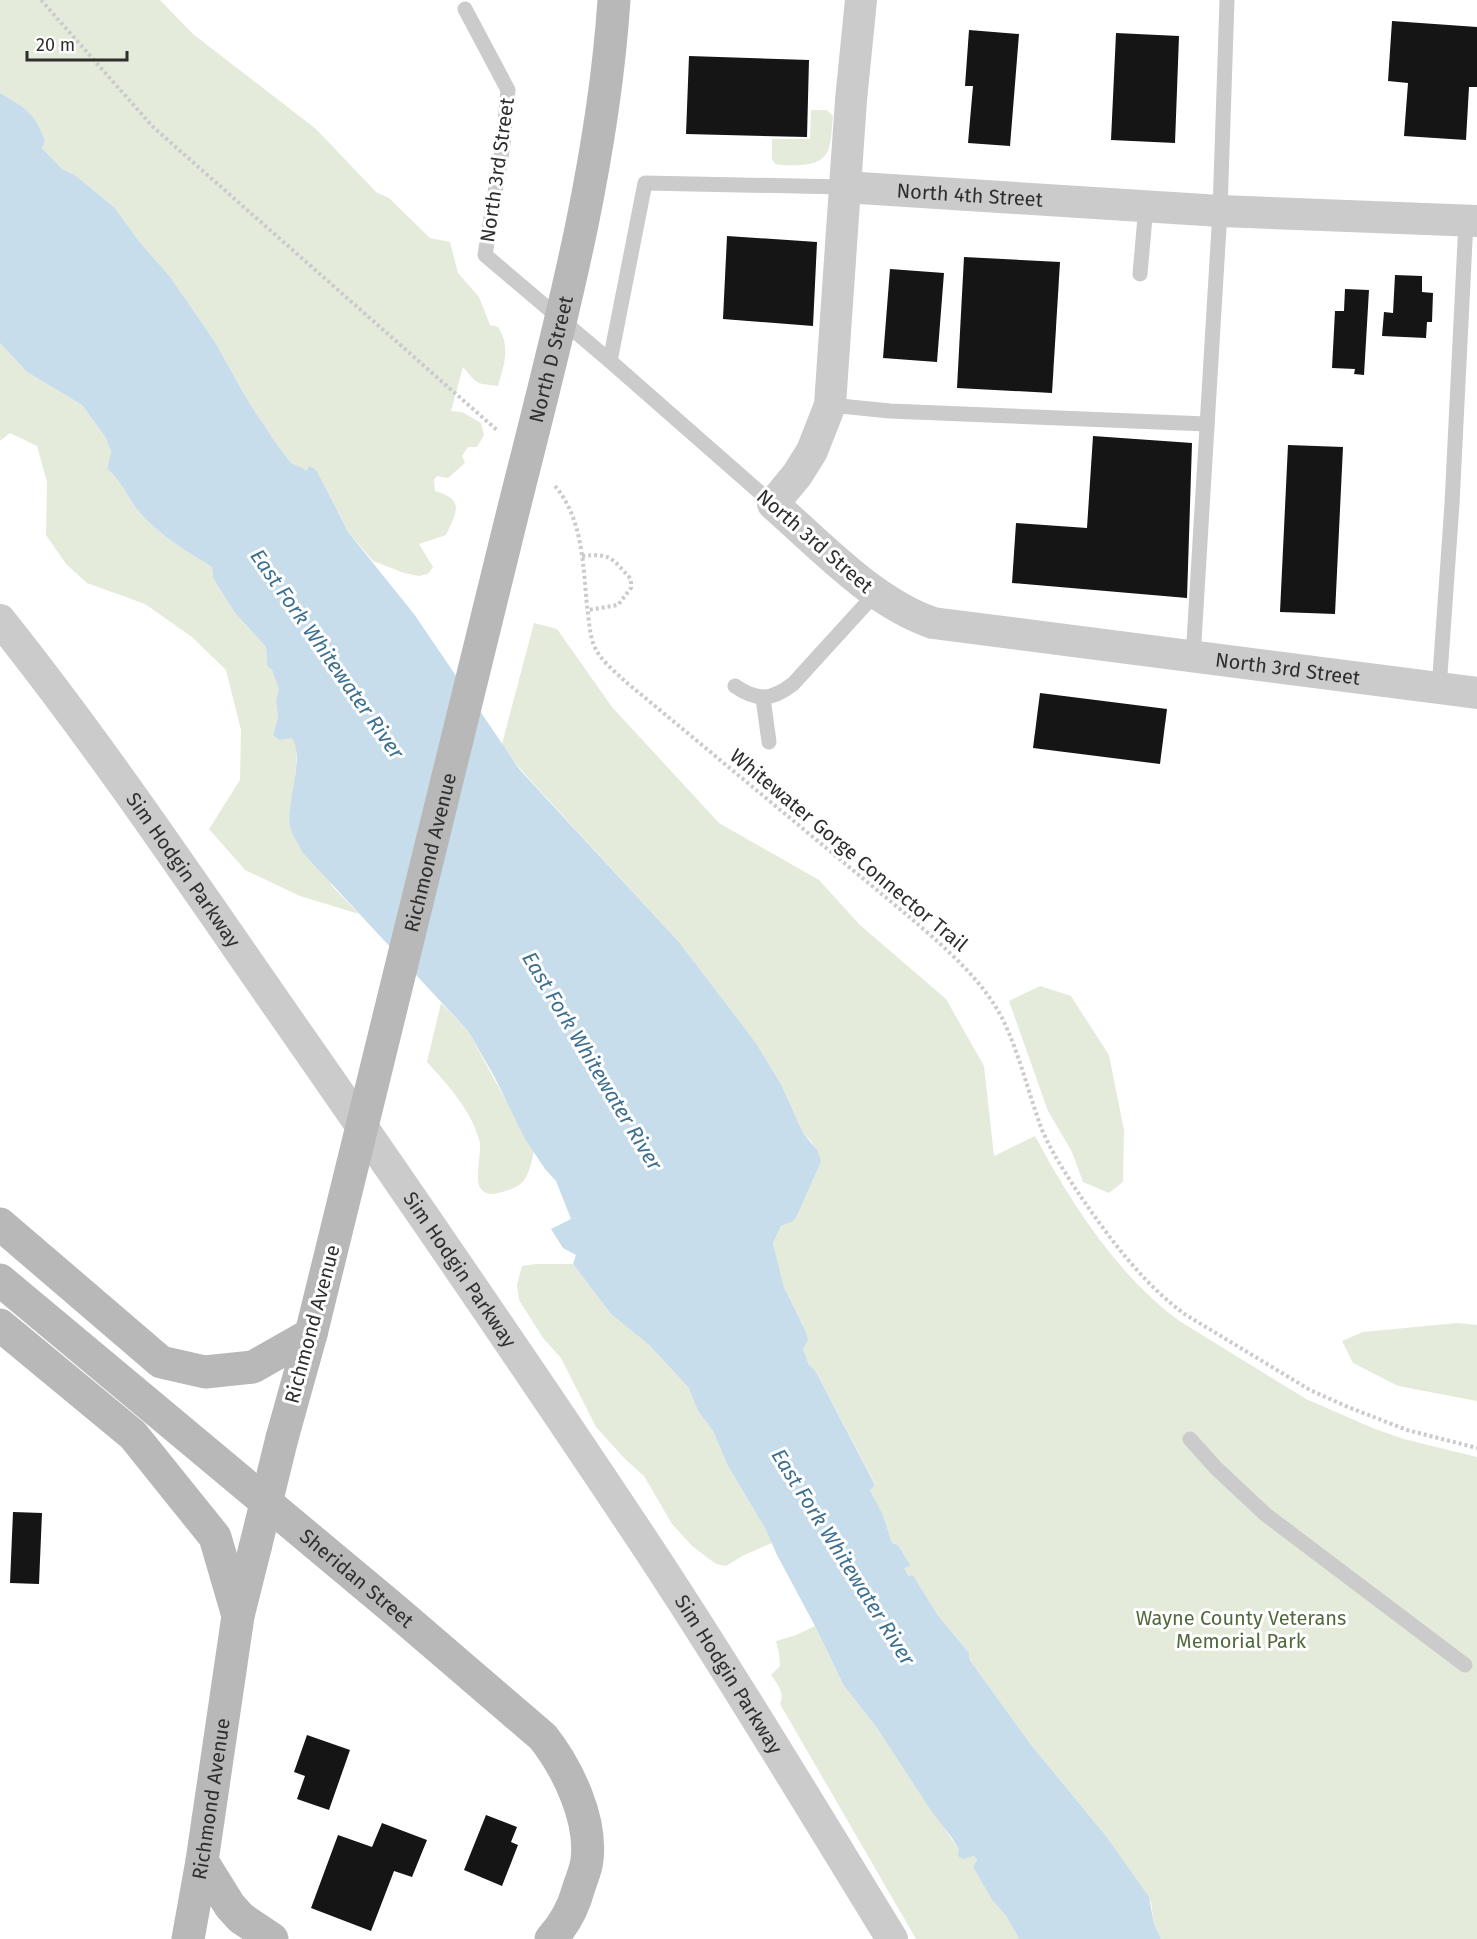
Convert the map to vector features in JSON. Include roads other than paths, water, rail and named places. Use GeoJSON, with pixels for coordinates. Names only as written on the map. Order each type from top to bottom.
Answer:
{"type":"FeatureCollection","features":[{"type":"Feature","properties":{"kind":"street","name":"North D Street"},"geometry":{"type":"LineString","coordinates":[[464,714],[579,237],[596,155],[614,0]]}},
{"type":"Feature","properties":{"kind":"street"},"geometry":{"type":"LineString","coordinates":[[772,504],[797,475],[812,451],[830,405],[844,187],[861,0]]}},
{"type":"Feature","properties":{"kind":"street","name":"North 4th Street"},"geometry":{"type":"LineString","coordinates":[[844,187],[1220,211],[1472,221]]}},
{"type":"Feature","properties":{"kind":"street","name":"North 3rd Street"},"geometry":{"type":"LineString","coordinates":[[772,504],[875,594],[912,616],[933,623],[1477,693]]}},
{"type":"Feature","properties":{"kind":"street","name":"Sim Hodgin Parkway"},"geometry":{"type":"LineString","coordinates":[[0,620],[35,664],[139,807],[432,1228],[659,1566],[751,1709],[892,1939]]}},
{"type":"Feature","properties":{"kind":"street","name":"Richmond Avenue"},"geometry":{"type":"LineString","coordinates":[[188,1939],[202,1861],[238,1616],[282,1438],[311,1334],[464,714]]}},
{"type":"Feature","properties":{"kind":"street"},"geometry":{"type":"LineString","coordinates":[[0,1224],[161,1362],[205,1372],[253,1367],[311,1334]]}},
{"type":"Feature","properties":{"kind":"street","name":"Sheridan Street"},"geometry":{"type":"LineString","coordinates":[[0,1280],[395,1610],[543,1737],[557,1755],[568,1776],[586,1833],[587,1860],[574,1903],[559,1931],[551,1939]]}},
{"type":"Feature","properties":{"kind":"street"},"geometry":{"type":"LineString","coordinates":[[0,1325],[133,1435],[215,1537],[238,1616]]}},
{"type":"Feature","properties":{"kind":"street"},"geometry":{"type":"LineString","coordinates":[[202,1861],[230,1906],[241,1918],[272,1939]]}},
{"type":"Feature","properties":{"kind":"lane"},"geometry":{"type":"LineString","coordinates":[[1193,658],[1220,211],[1227,0]]}},
{"type":"Feature","properties":{"kind":"lane","name":"North 3rd Street"},"geometry":{"type":"LineString","coordinates":[[465,9],[508,90],[503,144],[485,255],[610,361],[772,504]]}},
{"type":"Feature","properties":{"kind":"lane","name":"North 4th Street"},"geometry":{"type":"LineString","coordinates":[[610,361],[645,183],[844,187]]}},
{"type":"Feature","properties":{"kind":"lane"},"geometry":{"type":"LineString","coordinates":[[1140,274],[1146,206]]}},
{"type":"Feature","properties":{"kind":"lane"},"geometry":{"type":"LineString","coordinates":[[1439,688],[1472,221]]}},
{"type":"Feature","properties":{"kind":"lane"},"geometry":{"type":"LineString","coordinates":[[830,405],[890,411],[1207,424]]}},
{"type":"Feature","properties":{"kind":"lane"},"geometry":{"type":"LineString","coordinates":[[735,686],[753,697],[764,698],[783,692],[793,684],[875,594]]}},
{"type":"Feature","properties":{"kind":"lane"},"geometry":{"type":"LineString","coordinates":[[764,698],[769,742]]}},
{"type":"Feature","properties":{"kind":"lane"},"geometry":{"type":"LineString","coordinates":[[1190,1439],[1216,1468],[1265,1514],[1465,1665]]}},
{"type":"Feature","properties":{"kind":"water","name":"East Fork Whitewater River"},"geometry":{"type":"Polygon","coordinates":[[[0,93],[17,103],[33,117],[45,141],[42,148],[62,169],[75,175],[115,208],[138,240],[171,278],[215,342],[248,401],[278,446],[291,463],[306,470],[310,466],[317,471],[348,532],[414,614],[520,770],[679,942],[756,1043],[782,1086],[803,1133],[818,1151],[821,1162],[796,1218],[781,1226],[773,1243],[784,1287],[808,1340],[803,1349],[809,1365],[815,1370],[875,1485],[870,1490],[883,1515],[892,1543],[898,1545],[911,1566],[904,1568],[908,1576],[913,1575],[937,1614],[969,1653],[969,1659],[1032,1746],[1106,1836],[1149,1897],[1154,1924],[1161,1939],[1019,1939],[973,1867],[977,1860],[974,1856],[963,1859],[958,1856],[959,1850],[952,1838],[932,1812],[877,1728],[844,1686],[766,1530],[728,1466],[713,1431],[698,1411],[688,1387],[649,1345],[611,1314],[573,1264],[576,1255],[563,1248],[551,1229],[571,1219],[556,1181],[525,1139],[494,1076],[468,1031],[303,853],[290,827],[289,817],[297,757],[292,738],[279,740],[273,735],[278,717],[276,701],[279,689],[272,670],[267,666],[266,647],[235,613],[213,578],[212,567],[166,537],[136,508],[117,479],[107,469],[111,452],[106,438],[82,405],[27,372],[0,343],[0,93]]]}},
{"type":"Feature","properties":{"kind":"park label","name":"Wayne County Veterans Memorial Park"},"geometry":{"type":"Point","coordinates":[1241,1630]}}]}
